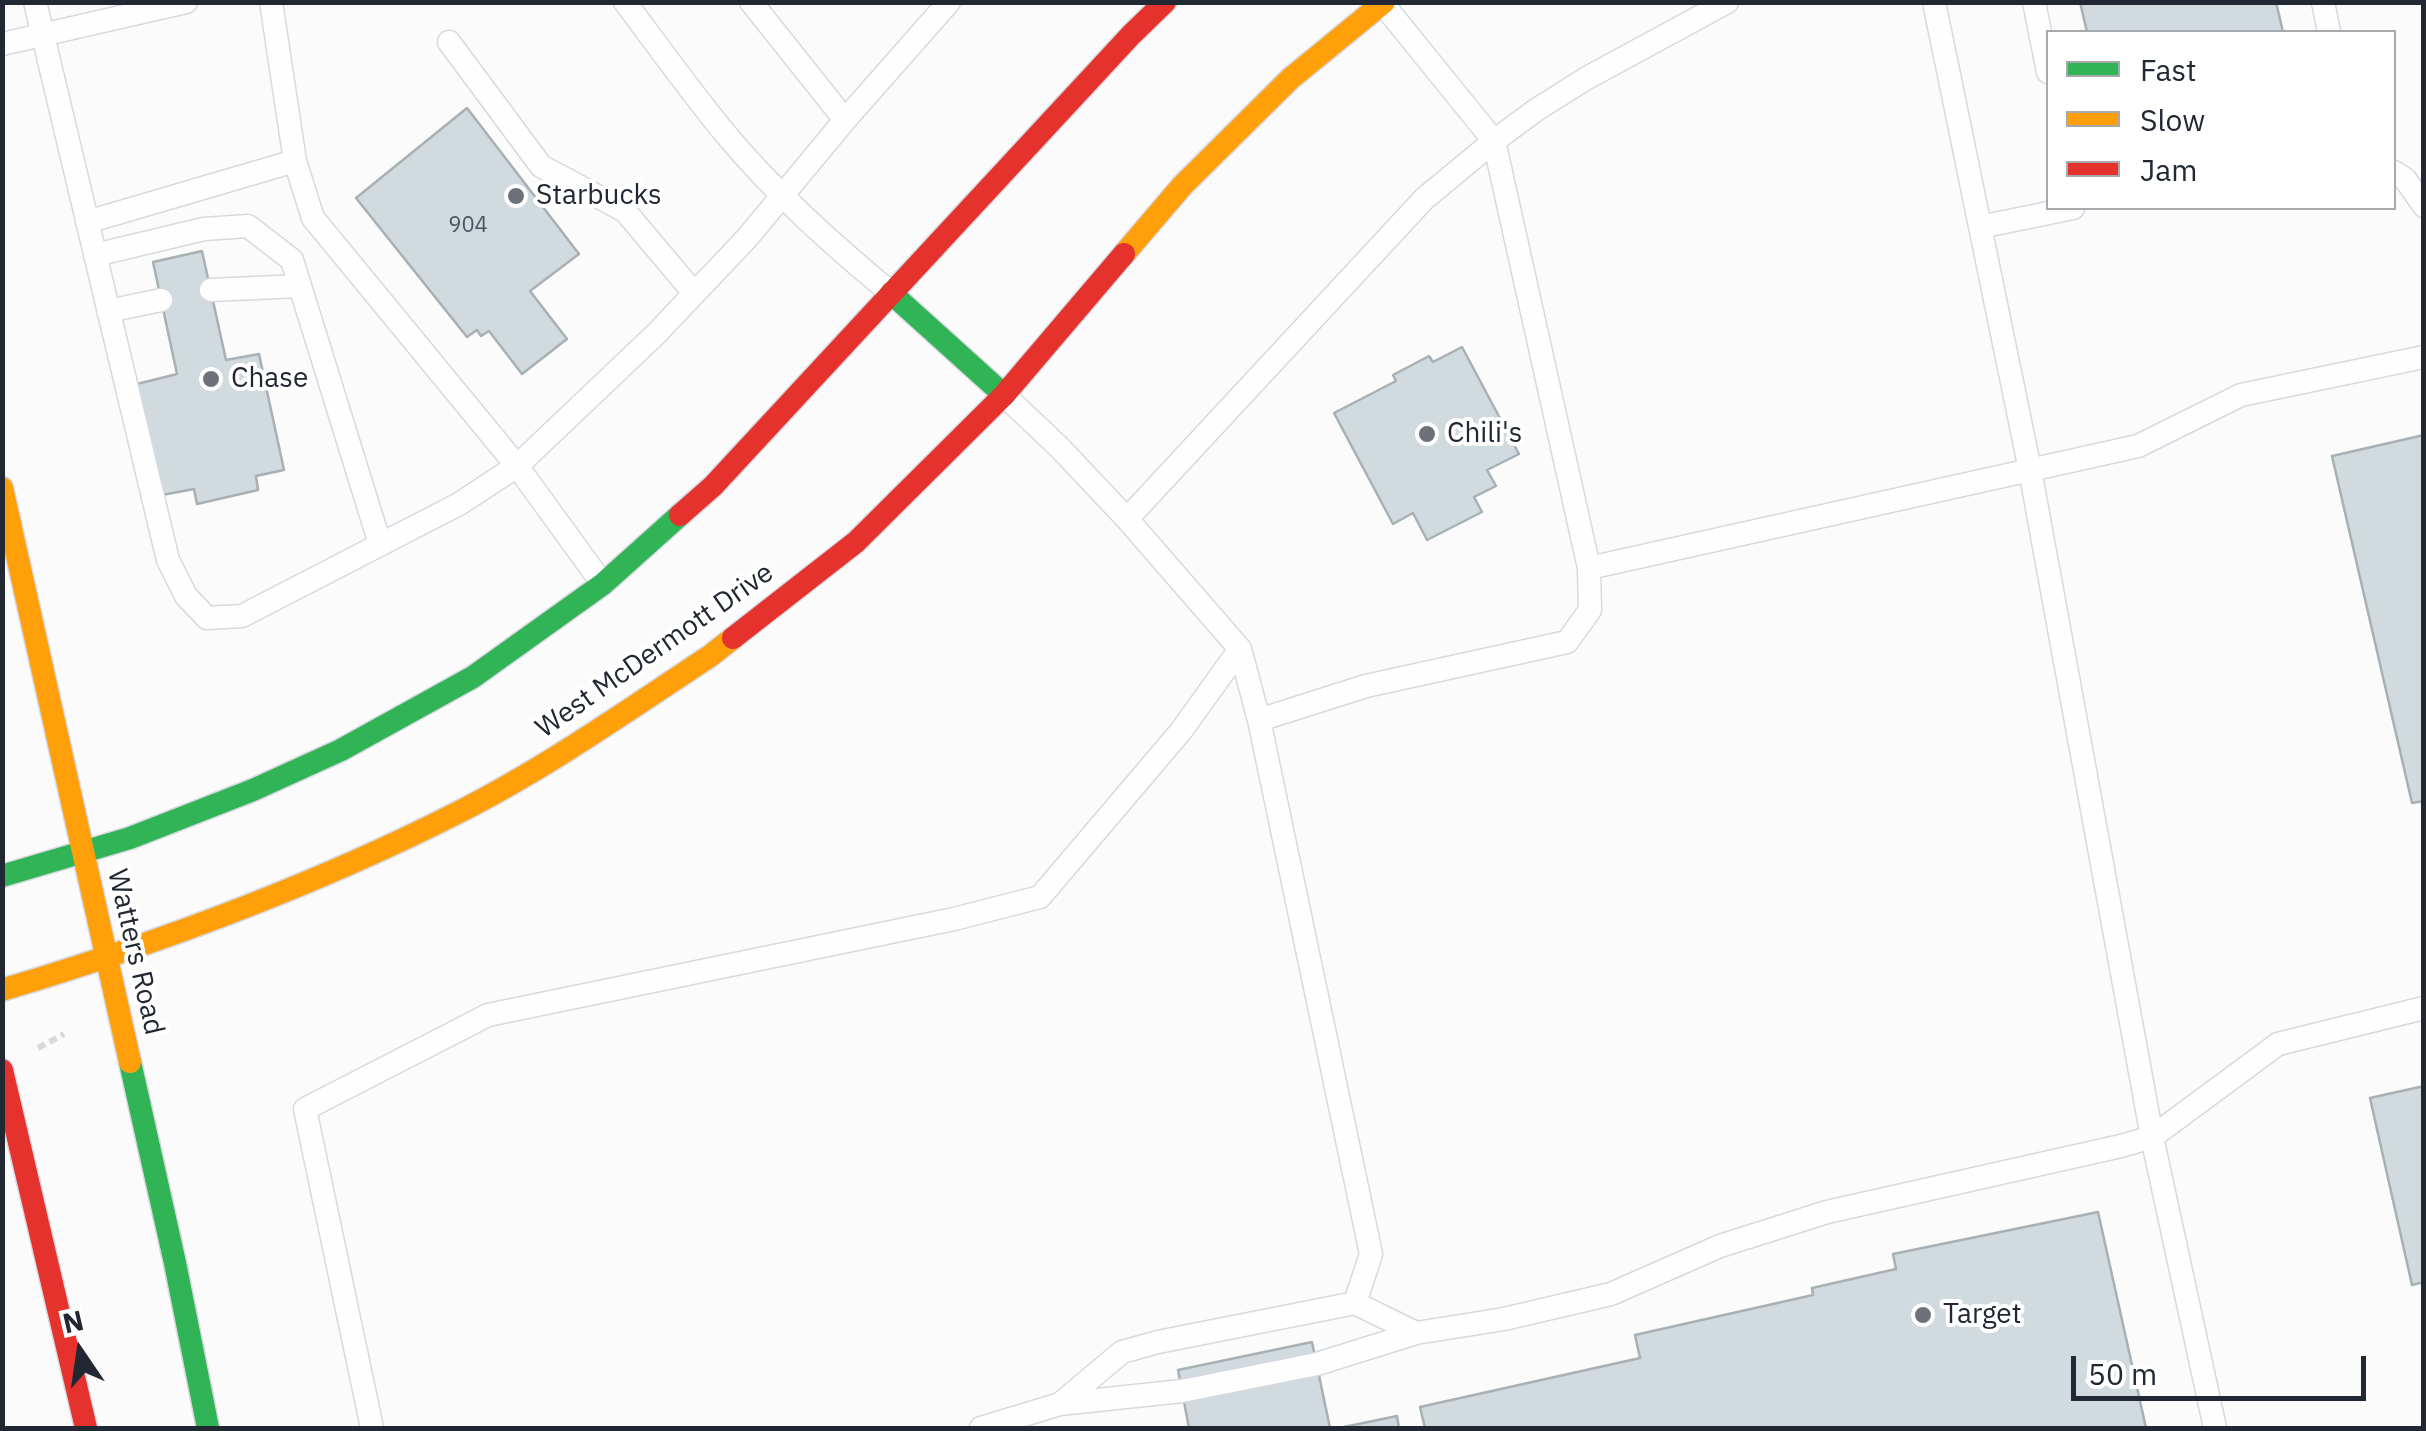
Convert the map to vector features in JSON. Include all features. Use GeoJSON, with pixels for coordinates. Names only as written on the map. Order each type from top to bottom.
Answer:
{"type":"FeatureCollection","features":[{"type":"Feature","properties":{"kind":"main road"},"geometry":{"type":"LineString","coordinates":[[2,876],[130,838],[253,790],[340,750],[473,677],[603,584],[713,486],[1165,2]]}},
{"type":"Feature","properties":{"kind":"main road","name":"West McDermott Drive"},"geometry":{"type":"LineString","coordinates":[[2,990],[106,960],[252,906],[357,861],[459,812],[556,758],[710,656],[856,542],[1004,395],[1182,186],[1290,79],[1384,3]]}},
{"type":"Feature","properties":{"kind":"main road"},"geometry":{"type":"LineString","coordinates":[[890,293],[1004,395]]}},
{"type":"Feature","properties":{"kind":"main road","name":"Watters Road"},"geometry":{"type":"LineString","coordinates":[[2,488],[208,1428]]}},
{"type":"Feature","properties":{"kind":"main road"},"geometry":{"type":"LineString","coordinates":[[2,1070],[86,1428]]}},
{"type":"Feature","properties":{"kind":"lane"},"geometry":{"type":"LineString","coordinates":[[35,2],[168,560],[186,596],[207,618],[242,616],[459,504],[517,466],[656,334],[783,197],[943,5]]}},
{"type":"Feature","properties":{"kind":"lane"},"geometry":{"type":"LineString","coordinates":[[2,44],[186,2]]}},
{"type":"Feature","properties":{"kind":"lane"},"geometry":{"type":"LineString","coordinates":[[270,2],[296,162],[313,218],[517,466],[603,584]]}},
{"type":"Feature","properties":{"kind":"lane"},"geometry":{"type":"LineString","coordinates":[[625,2],[729,138],[783,197],[890,293]]}},
{"type":"Feature","properties":{"kind":"lane"},"geometry":{"type":"LineString","coordinates":[[751,2],[845,120]]}},
{"type":"Feature","properties":{"kind":"lane"},"geometry":{"type":"LineString","coordinates":[[1127,519],[1424,198],[1536,110],[1727,2]]}},
{"type":"Feature","properties":{"kind":"lane"},"geometry":{"type":"LineString","coordinates":[[1934,2],[2030,470],[2152,1137],[2215,1428]]}},
{"type":"Feature","properties":{"kind":"lane"},"geometry":{"type":"LineString","coordinates":[[2034,2],[2046,62]]}},
{"type":"Feature","properties":{"kind":"lane"},"geometry":{"type":"LineString","coordinates":[[2323,2],[2329,30]]}},
{"type":"Feature","properties":{"kind":"lane"},"geometry":{"type":"LineString","coordinates":[[1260,720],[1366,686],[1567,642],[1590,610],[1589,568],[1494,141],[1384,3]]}},
{"type":"Feature","properties":{"kind":"lane"},"geometry":{"type":"LineString","coordinates":[[449,42],[541,166],[625,211],[694,293]]}},
{"type":"Feature","properties":{"kind":"lane"},"geometry":{"type":"LineString","coordinates":[[87,222],[296,162]]}},
{"type":"Feature","properties":{"kind":"lane"},"geometry":{"type":"LineString","coordinates":[[2396,173],[2405,178],[2424,206]]}},
{"type":"Feature","properties":{"kind":"lane"},"geometry":{"type":"LineString","coordinates":[[1980,227],[2063,210]]}},
{"type":"Feature","properties":{"kind":"lane"},"geometry":{"type":"LineString","coordinates":[[95,255],[204,229],[248,226],[292,260],[380,544]]}},
{"type":"Feature","properties":{"kind":"lane"},"geometry":{"type":"LineString","coordinates":[[210,290],[299,286]]}},
{"type":"Feature","properties":{"kind":"lane"},"geometry":{"type":"LineString","coordinates":[[108,310],[161,300]]}},
{"type":"Feature","properties":{"kind":"lane"},"geometry":{"type":"LineString","coordinates":[[1589,568],[2138,446],[2241,395],[2424,356]]}},
{"type":"Feature","properties":{"kind":"lane"},"geometry":{"type":"LineString","coordinates":[[1004,395],[1127,519],[1240,648],[1260,720],[1371,1254],[1354,1303]]}},
{"type":"Feature","properties":{"kind":"lane"},"geometry":{"type":"LineString","coordinates":[[372,1428],[305,1109],[488,1015],[954,918],[1040,896],[1181,732],[1240,648]]}},
{"type":"Feature","properties":{"kind":"lane"},"geometry":{"type":"LineString","coordinates":[[981,1428],[1060,1404],[1182,1392],[1317,1364],[1416,1333],[1504,1319],[1612,1294],[1720,1246],[1827,1212],[2084,1156],[2152,1137],[2278,1044],[2424,1008]]}},
{"type":"Feature","properties":{"kind":"lane"},"geometry":{"type":"LineString","coordinates":[[1060,1404],[1122,1352],[1158,1342],[1354,1303],[1416,1333]]}},
{"type":"Feature","properties":{"kind":"path"},"geometry":{"type":"LineString","coordinates":[[29,1052],[64,1034]]}},
{"type":"Feature","properties":{"kind":"building"},"geometry":{"type":"Polygon","coordinates":[[[2080,2],[2276,2],[2283,30],[2087,30],[2080,2]]]}},
{"type":"Feature","properties":{"kind":"building"},"geometry":{"type":"Polygon","coordinates":[[[467,108],[579,254],[530,291],[567,339],[522,374],[489,331],[481,336],[477,330],[467,337],[356,198],[467,108]]]}},
{"type":"Feature","properties":{"kind":"building","name":"Chase"},"geometry":{"type":"Polygon","coordinates":[[[202,251],[226,360],[259,354],[284,470],[256,476],[258,490],[197,504],[194,489],[162,495],[137,384],[177,374],[153,262],[202,251]]]}},
{"type":"Feature","properties":{"kind":"building","name":"Chili's"},"geometry":{"type":"Polygon","coordinates":[[[1462,347],[1519,454],[1487,470],[1496,486],[1474,497],[1482,512],[1427,540],[1413,513],[1393,524],[1334,413],[1396,381],[1393,375],[1429,356],[1433,362],[1462,347]]]}},
{"type":"Feature","properties":{"kind":"building"},"geometry":{"type":"Polygon","coordinates":[[[2424,435],[2424,801],[2412,803],[2332,456],[2424,435]]]}},
{"type":"Feature","properties":{"kind":"building"},"geometry":{"type":"Polygon","coordinates":[[[2424,1086],[2424,1282],[2412,1285],[2370,1098],[2424,1086]]]}},
{"type":"Feature","properties":{"kind":"building","name":"Target"},"geometry":{"type":"Polygon","coordinates":[[[2098,1212],[2146,1428],[1425,1428],[1420,1407],[1640,1358],[1635,1335],[1813,1295],[1812,1288],[1896,1269],[1893,1254],[2098,1212]]]}},
{"type":"Feature","properties":{"kind":"building"},"geometry":{"type":"Polygon","coordinates":[[[1312,1342],[1330,1428],[1189,1428],[1178,1370],[1312,1342]]]}},
{"type":"Feature","properties":{"kind":"building"},"geometry":{"type":"Polygon","coordinates":[[[1397,1416],[1399,1428],[1339,1428],[1397,1416]]]}},
{"type":"Feature","properties":{"kind":"traffic: fast"},"geometry":{"type":"LineString","coordinates":[[891,293],[1004,395]]}},
{"type":"Feature","properties":{"kind":"traffic: fast"},"geometry":{"type":"LineString","coordinates":[[2,876],[130,838],[253,790],[341,750],[473,677],[603,584],[680,515]]}},
{"type":"Feature","properties":{"kind":"traffic: fast"},"geometry":{"type":"LineString","coordinates":[[130,1062],[208,1428]]}},
{"type":"Feature","properties":{"kind":"traffic: slow"},"geometry":{"type":"LineString","coordinates":[[1124,254],[1182,186],[1290,79],[1384,2]]}},
{"type":"Feature","properties":{"kind":"traffic: slow"},"geometry":{"type":"LineString","coordinates":[[2,488],[130,1062]]}},
{"type":"Feature","properties":{"kind":"traffic: slow"},"geometry":{"type":"LineString","coordinates":[[2,990],[234,912],[402,840],[490,796],[554,758],[733,638]]}},
{"type":"Feature","properties":{"kind":"traffic: jam"},"geometry":{"type":"LineString","coordinates":[[680,515],[713,486],[1165,2]]}},
{"type":"Feature","properties":{"kind":"traffic: jam"},"geometry":{"type":"LineString","coordinates":[[733,638],[856,542],[1004,395],[1124,254]]}},
{"type":"Feature","properties":{"kind":"traffic: jam"},"geometry":{"type":"LineString","coordinates":[[2,1070],[86,1428]]}},
{"type":"Feature","properties":{"kind":"place","name":"Starbucks"},"geometry":{"type":"Point","coordinates":[516,196]}},
{"type":"Feature","properties":{"kind":"place","name":"Chase"},"geometry":{"type":"Point","coordinates":[211,379]}},
{"type":"Feature","properties":{"kind":"place","name":"Chili's"},"geometry":{"type":"Point","coordinates":[1427,434]}},
{"type":"Feature","properties":{"kind":"place","name":"Target"},"geometry":{"type":"Point","coordinates":[1923,1315]}}]}
